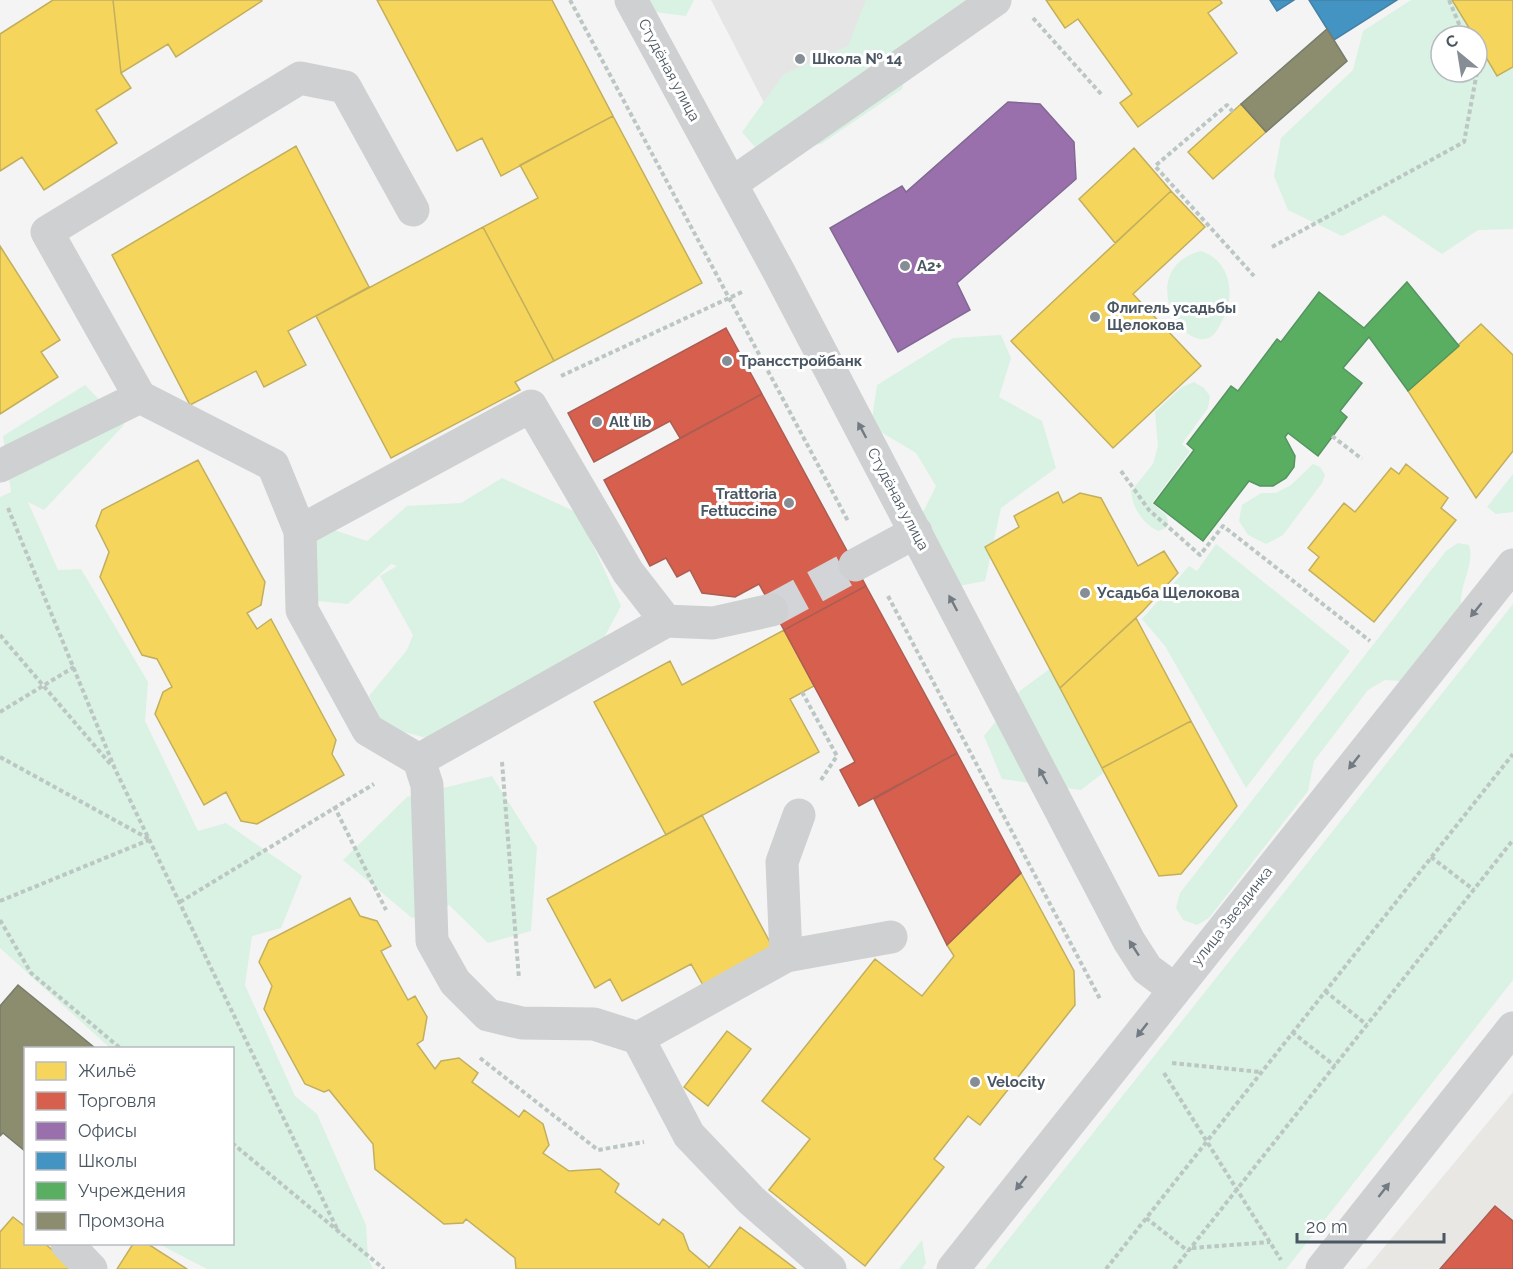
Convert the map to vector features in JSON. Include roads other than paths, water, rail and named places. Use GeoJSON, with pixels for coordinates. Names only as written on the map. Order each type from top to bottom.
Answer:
{"type":"FeatureCollection","features":[{"type":"Feature","properties":{"kind":"street","name":"Студёная улица"},"geometry":{"type":"LineString","coordinates":[[631,0],[779,272],[1129,941],[1147,969],[1174,989]]}},
{"type":"Feature","properties":{"kind":"street"},"geometry":{"type":"LineString","coordinates":[[731,184],[995,0]]}},
{"type":"Feature","properties":{"kind":"street"},"geometry":{"type":"LineString","coordinates":[[413,210],[345,87],[300,78],[47,232],[140,397],[273,465],[300,531],[302,610],[368,730],[419,760],[427,786],[432,941],[455,982],[488,1015],[522,1023],[594,1023],[638,1038],[688,1135],[751,1200],[830,1269]]}},
{"type":"Feature","properties":{"kind":"street"},"geometry":{"type":"LineString","coordinates":[[0,466],[140,397]]}},
{"type":"Feature","properties":{"kind":"street"},"geometry":{"type":"LineString","coordinates":[[300,531],[531,406],[628,572],[666,621]]}},
{"type":"Feature","properties":{"kind":"street"},"geometry":{"type":"LineString","coordinates":[[861,562],[916,532]]}},
{"type":"Feature","properties":{"kind":"street","name":"улица Звездинка"},"geometry":{"type":"LineString","coordinates":[[953,1269],[1513,565]]}},
{"type":"Feature","properties":{"kind":"street"},"geometry":{"type":"LineString","coordinates":[[419,760],[666,621],[713,623],[772,610]]}},
{"type":"Feature","properties":{"kind":"street"},"geometry":{"type":"LineString","coordinates":[[786,956],[782,862],[799,815]]}},
{"type":"Feature","properties":{"kind":"street"},"geometry":{"type":"LineString","coordinates":[[638,1038],[786,956],[891,937]]}},
{"type":"Feature","properties":{"kind":"street"},"geometry":{"type":"LineString","coordinates":[[1330,1266],[1513,1028]]}},
{"type":"Feature","properties":{"kind":"street"},"geometry":{"type":"LineString","coordinates":[[68,1245],[91,1269]]}},
{"type":"Feature","properties":{"kind":"tunnel"},"geometry":{"type":"LineString","coordinates":[[772,610],[855,565]]}},
{"type":"Feature","properties":{"kind":"place","name":"Школа № 14"},"geometry":{"type":"Point","coordinates":[800,59]}},
{"type":"Feature","properties":{"kind":"place","name":"А2+"},"geometry":{"type":"Point","coordinates":[905,266]}},
{"type":"Feature","properties":{"kind":"place","name":"Флигель усадьбы Щелокова"},"geometry":{"type":"Point","coordinates":[1095,317]}},
{"type":"Feature","properties":{"kind":"place","name":"Трансстройбанк"},"geometry":{"type":"Point","coordinates":[727,361]}},
{"type":"Feature","properties":{"kind":"place","name":"Alt lib"},"geometry":{"type":"Point","coordinates":[597,422]}},
{"type":"Feature","properties":{"kind":"place","name":"Trattoria Fettuccine"},"geometry":{"type":"Point","coordinates":[789,503]}},
{"type":"Feature","properties":{"kind":"place","name":"Усадьба Щелокова"},"geometry":{"type":"Point","coordinates":[1085,593]}},
{"type":"Feature","properties":{"kind":"place","name":"Velocity"},"geometry":{"type":"Point","coordinates":[975,1082]}}]}
